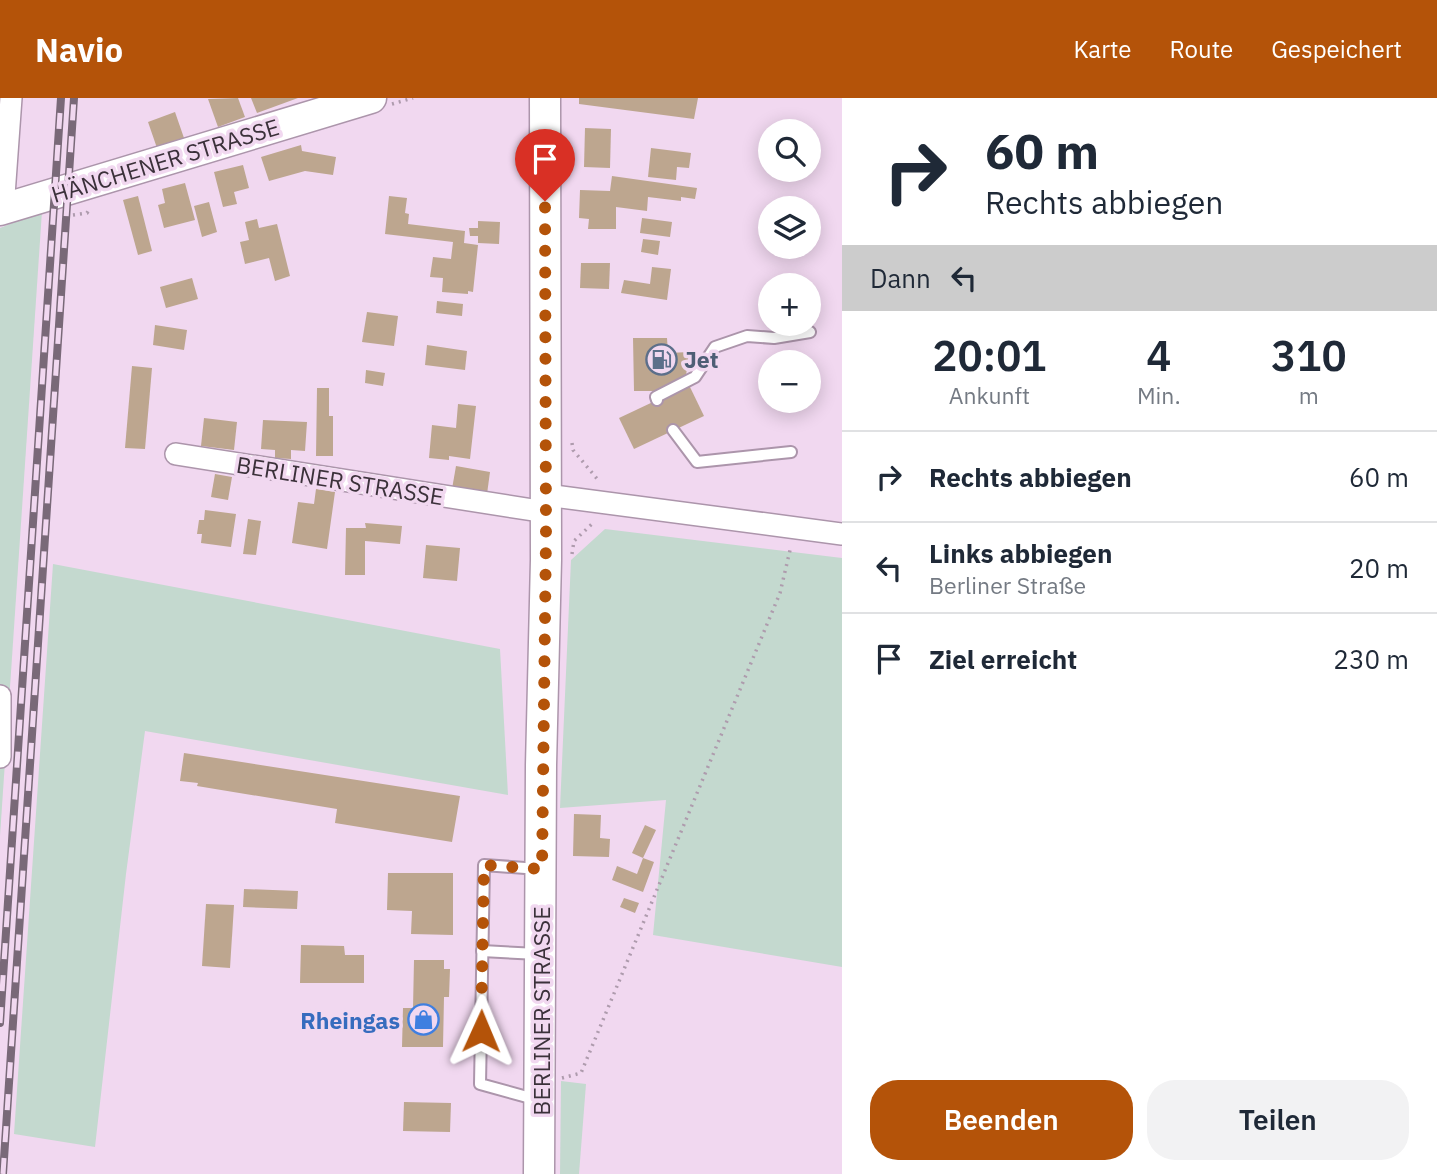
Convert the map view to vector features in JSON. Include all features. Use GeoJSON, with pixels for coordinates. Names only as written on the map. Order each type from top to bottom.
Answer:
{"type":"FeatureCollection","features":[{"type":"Feature","properties":{"kind":"main road","name":"HÄNCHENER STRASSE"},"geometry":{"type":"LineString","coordinates":[[2,210],[371,98]]}},
{"type":"Feature","properties":{"kind":"main road","name":"BERLINER STRASSE"},"geometry":{"type":"LineString","coordinates":[[540,1174],[546,503],[545,98]]}},
{"type":"Feature","properties":{"kind":"street"},"geometry":{"type":"LineString","coordinates":[[2,210],[11,98]]}},
{"type":"Feature","properties":{"kind":"street","name":"BERLINER STRASSE"},"geometry":{"type":"LineString","coordinates":[[176,454],[546,503],[794,526],[842,534]]}},
{"type":"Feature","properties":{"kind":"street"},"geometry":{"type":"LineString","coordinates":[[0,696],[0,757]]}},
{"type":"Feature","properties":{"kind":"lane"},"geometry":{"type":"LineString","coordinates":[[657,400],[656,397],[695,377],[715,347],[747,336],[784,336]]}},
{"type":"Feature","properties":{"kind":"lane"},"geometry":{"type":"LineString","coordinates":[[673,430],[697,461],[792,452]]}},
{"type":"Feature","properties":{"kind":"lane"},"geometry":{"type":"LineString","coordinates":[[540,1093],[480,1084],[484,865],[542,869]]}},
{"type":"Feature","properties":{"kind":"lane"},"geometry":{"type":"LineString","coordinates":[[482,951],[541,954]]}},
{"type":"Feature","properties":{"kind":"path"},"geometry":{"type":"LineString","coordinates":[[540,1093],[581,1073],[780,593],[794,526]]}},
{"type":"Feature","properties":{"kind":"green space"},"geometry":{"type":"Polygon","coordinates":[[[42,211],[0,836],[0,228],[42,211]]]}},
{"type":"Feature","properties":{"kind":"green space"},"geometry":{"type":"Polygon","coordinates":[[[605,529],[842,558],[842,967],[653,935],[666,800],[560,808],[571,560],[605,529]]]}},
{"type":"Feature","properties":{"kind":"green space"},"geometry":{"type":"Polygon","coordinates":[[[53,564],[500,649],[508,795],[145,731],[95,1147],[14,1134],[53,564]]]}},
{"type":"Feature","properties":{"kind":"green space"},"geometry":{"type":"Polygon","coordinates":[[[561,1081],[586,1084],[579,1174],[560,1174],[561,1081]]]}},
{"type":"Feature","properties":{"kind":"building"},"geometry":{"type":"Polygon","coordinates":[[[238,98],[245,117],[218,127],[208,99],[238,98]]]}},
{"type":"Feature","properties":{"kind":"building"},"geometry":{"type":"Polygon","coordinates":[[[251,98],[298,98],[257,113],[251,98]]]}},
{"type":"Feature","properties":{"kind":"building"},"geometry":{"type":"Polygon","coordinates":[[[579,98],[698,98],[694,119],[579,104],[579,98]]]}},
{"type":"Feature","properties":{"kind":"building"},"geometry":{"type":"Polygon","coordinates":[[[175,112],[184,138],[157,148],[148,122],[175,112]]]}},
{"type":"Feature","properties":{"kind":"building"},"geometry":{"type":"Polygon","coordinates":[[[585,128],[611,129],[610,168],[584,167],[585,128]]]}},
{"type":"Feature","properties":{"kind":"building"},"geometry":{"type":"Polygon","coordinates":[[[301,145],[302,151],[336,157],[333,175],[305,171],[269,181],[261,157],[301,145]]]}},
{"type":"Feature","properties":{"kind":"building"},"geometry":{"type":"Polygon","coordinates":[[[651,148],[691,153],[689,168],[677,167],[676,180],[648,177],[651,148]]]}},
{"type":"Feature","properties":{"kind":"building"},"geometry":{"type":"Polygon","coordinates":[[[243,165],[249,188],[234,192],[237,204],[223,207],[214,172],[243,165]]]}},
{"type":"Feature","properties":{"kind":"building"},"geometry":{"type":"Polygon","coordinates":[[[612,176],[697,188],[695,199],[681,197],[681,201],[648,197],[647,211],[616,207],[616,229],[588,229],[589,219],[579,218],[580,190],[610,191],[612,176]]]}},
{"type":"Feature","properties":{"kind":"building"},"geometry":{"type":"Polygon","coordinates":[[[185,183],[195,220],[164,228],[158,205],[165,203],[162,189],[185,183]]]}},
{"type":"Feature","properties":{"kind":"building"},"geometry":{"type":"Polygon","coordinates":[[[138,196],[152,251],[138,255],[123,200],[138,196]]]}},
{"type":"Feature","properties":{"kind":"building"},"geometry":{"type":"Polygon","coordinates":[[[389,196],[407,198],[405,213],[409,214],[408,224],[465,231],[464,243],[478,245],[473,292],[442,292],[443,278],[430,277],[433,257],[451,259],[453,242],[385,234],[389,196]]]}},
{"type":"Feature","properties":{"kind":"building"},"geometry":{"type":"Polygon","coordinates":[[[209,202],[217,232],[202,237],[194,206],[209,202]]]}},
{"type":"Feature","properties":{"kind":"building"},"geometry":{"type":"Polygon","coordinates":[[[642,218],[672,222],[670,237],[640,233],[642,218]]]}},
{"type":"Feature","properties":{"kind":"building"},"geometry":{"type":"Polygon","coordinates":[[[257,219],[259,228],[277,224],[290,276],[275,281],[269,258],[245,264],[240,242],[249,240],[245,222],[257,219]]]}},
{"type":"Feature","properties":{"kind":"building"},"geometry":{"type":"Polygon","coordinates":[[[478,221],[500,222],[499,244],[478,243],[478,236],[470,236],[469,228],[478,228],[478,221]]]}},
{"type":"Feature","properties":{"kind":"building"},"geometry":{"type":"Polygon","coordinates":[[[643,239],[660,241],[658,255],[641,252],[643,239]]]}},
{"type":"Feature","properties":{"kind":"building"},"geometry":{"type":"Polygon","coordinates":[[[581,263],[610,263],[609,289],[580,288],[581,263]]]}},
{"type":"Feature","properties":{"kind":"building"},"geometry":{"type":"Polygon","coordinates":[[[652,267],[671,269],[667,300],[621,293],[624,280],[650,284],[652,267]]]}},
{"type":"Feature","properties":{"kind":"building"},"geometry":{"type":"Polygon","coordinates":[[[192,278],[198,299],[166,308],[160,287],[192,278]]]}},
{"type":"Feature","properties":{"kind":"building"},"geometry":{"type":"Polygon","coordinates":[[[437,301],[463,304],[462,316],[436,313],[437,301]]]}},
{"type":"Feature","properties":{"kind":"building"},"geometry":{"type":"Polygon","coordinates":[[[367,312],[398,316],[394,346],[362,342],[367,312]]]}},
{"type":"Feature","properties":{"kind":"building"},"geometry":{"type":"Polygon","coordinates":[[[155,325],[187,330],[184,350],[153,345],[155,325]]]}},
{"type":"Feature","properties":{"kind":"building","name":"Jet"},"geometry":{"type":"Polygon","coordinates":[[[633,338],[667,338],[668,353],[689,352],[686,376],[654,391],[634,391],[633,338]]]}},
{"type":"Feature","properties":{"kind":"building"},"geometry":{"type":"Polygon","coordinates":[[[427,345],[467,351],[465,370],[425,365],[427,345]]]}},
{"type":"Feature","properties":{"kind":"building"},"geometry":{"type":"Polygon","coordinates":[[[132,366],[152,368],[145,449],[125,448],[132,366]]]}},
{"type":"Feature","properties":{"kind":"building"},"geometry":{"type":"Polygon","coordinates":[[[366,370],[385,373],[383,386],[365,383],[366,370]]]}},
{"type":"Feature","properties":{"kind":"building"},"geometry":{"type":"Polygon","coordinates":[[[689,385],[704,416],[634,449],[619,418],[689,385]]]}},
{"type":"Feature","properties":{"kind":"building"},"geometry":{"type":"Polygon","coordinates":[[[317,388],[329,388],[329,416],[333,416],[333,456],[316,456],[317,388]]]}},
{"type":"Feature","properties":{"kind":"building"},"geometry":{"type":"Polygon","coordinates":[[[458,404],[476,406],[470,459],[449,456],[449,460],[429,458],[432,425],[456,428],[458,404]]]}},
{"type":"Feature","properties":{"kind":"building"},"geometry":{"type":"Polygon","coordinates":[[[204,418],[237,422],[234,450],[201,446],[204,418]]]}},
{"type":"Feature","properties":{"kind":"building"},"geometry":{"type":"Polygon","coordinates":[[[263,420],[307,422],[305,451],[291,450],[291,459],[275,458],[275,450],[261,449],[263,420]]]}},
{"type":"Feature","properties":{"kind":"building"},"geometry":{"type":"Polygon","coordinates":[[[456,466],[490,472],[487,494],[452,489],[456,466]]]}},
{"type":"Feature","properties":{"kind":"building"},"geometry":{"type":"Polygon","coordinates":[[[215,474],[232,477],[228,500],[211,497],[215,474]]]}},
{"type":"Feature","properties":{"kind":"building"},"geometry":{"type":"Polygon","coordinates":[[[316,489],[335,492],[327,549],[292,543],[298,502],[314,504],[316,489]]]}},
{"type":"Feature","properties":{"kind":"building"},"geometry":{"type":"Polygon","coordinates":[[[205,510],[236,514],[231,547],[201,543],[202,534],[197,534],[199,520],[204,520],[205,510]]]}},
{"type":"Feature","properties":{"kind":"building"},"geometry":{"type":"Polygon","coordinates":[[[248,519],[261,521],[256,555],[243,554],[248,519]]]}},
{"type":"Feature","properties":{"kind":"building"},"geometry":{"type":"Polygon","coordinates":[[[365,523],[402,526],[400,544],[365,541],[365,575],[345,575],[346,528],[366,528],[365,523]]]}},
{"type":"Feature","properties":{"kind":"building"},"geometry":{"type":"Polygon","coordinates":[[[426,545],[460,548],[457,581],[423,578],[426,545]]]}},
{"type":"Feature","properties":{"kind":"building"},"geometry":{"type":"Polygon","coordinates":[[[184,753],[460,796],[452,842],[335,823],[337,809],[180,781],[184,753]]]}},
{"type":"Feature","properties":{"kind":"building"},"geometry":{"type":"Polygon","coordinates":[[[574,814],[601,815],[600,838],[610,839],[609,857],[573,856],[574,814]]]}},
{"type":"Feature","properties":{"kind":"building"},"geometry":{"type":"Polygon","coordinates":[[[645,825],[656,830],[643,858],[632,853],[645,825]]]}},
{"type":"Feature","properties":{"kind":"building"},"geometry":{"type":"Polygon","coordinates":[[[643,858],[654,862],[643,892],[612,880],[617,866],[637,874],[643,858]]]}},
{"type":"Feature","properties":{"kind":"building"},"geometry":{"type":"Polygon","coordinates":[[[388,873],[453,873],[453,935],[411,934],[412,911],[387,910],[388,873]]]}},
{"type":"Feature","properties":{"kind":"building"},"geometry":{"type":"Polygon","coordinates":[[[244,889],[298,891],[297,909],[243,907],[244,889]]]}},
{"type":"Feature","properties":{"kind":"building"},"geometry":{"type":"Polygon","coordinates":[[[624,898],[639,903],[635,913],[620,907],[624,898]]]}},
{"type":"Feature","properties":{"kind":"building"},"geometry":{"type":"Polygon","coordinates":[[[206,904],[234,905],[230,968],[202,966],[206,904]]]}},
{"type":"Feature","properties":{"kind":"building"},"geometry":{"type":"Polygon","coordinates":[[[301,945],[344,946],[345,955],[364,955],[364,983],[300,983],[301,945]]]}},
{"type":"Feature","properties":{"kind":"building"},"geometry":{"type":"Polygon","coordinates":[[[414,960],[444,960],[444,969],[450,969],[449,997],[444,997],[443,1047],[402,1047],[403,1008],[413,1008],[414,960]]]}},
{"type":"Feature","properties":{"kind":"building"},"geometry":{"type":"Polygon","coordinates":[[[404,1102],[451,1103],[450,1132],[403,1131],[404,1102]]]}},
{"type":"Feature","properties":{"kind":"railway"},"geometry":{"type":"LineString","coordinates":[[0,1023],[61,98]]}},
{"type":"Feature","properties":{"kind":"railway"},"geometry":{"type":"LineString","coordinates":[[3,1174],[74,98]]}},
{"type":"Feature","properties":{"kind":"place","name":"Jet"},"geometry":{"type":"Point","coordinates":[661,359]}},
{"type":"Feature","properties":{"kind":"place","name":"Rheingas"},"geometry":{"type":"Point","coordinates":[423,1020]}},
{"type":"Feature","properties":{"kind":"route"},"geometry":{"type":"LineString","coordinates":[[481,1031],[484,865],[542,869],[541,765],[546,536],[545,201]]}}]}
